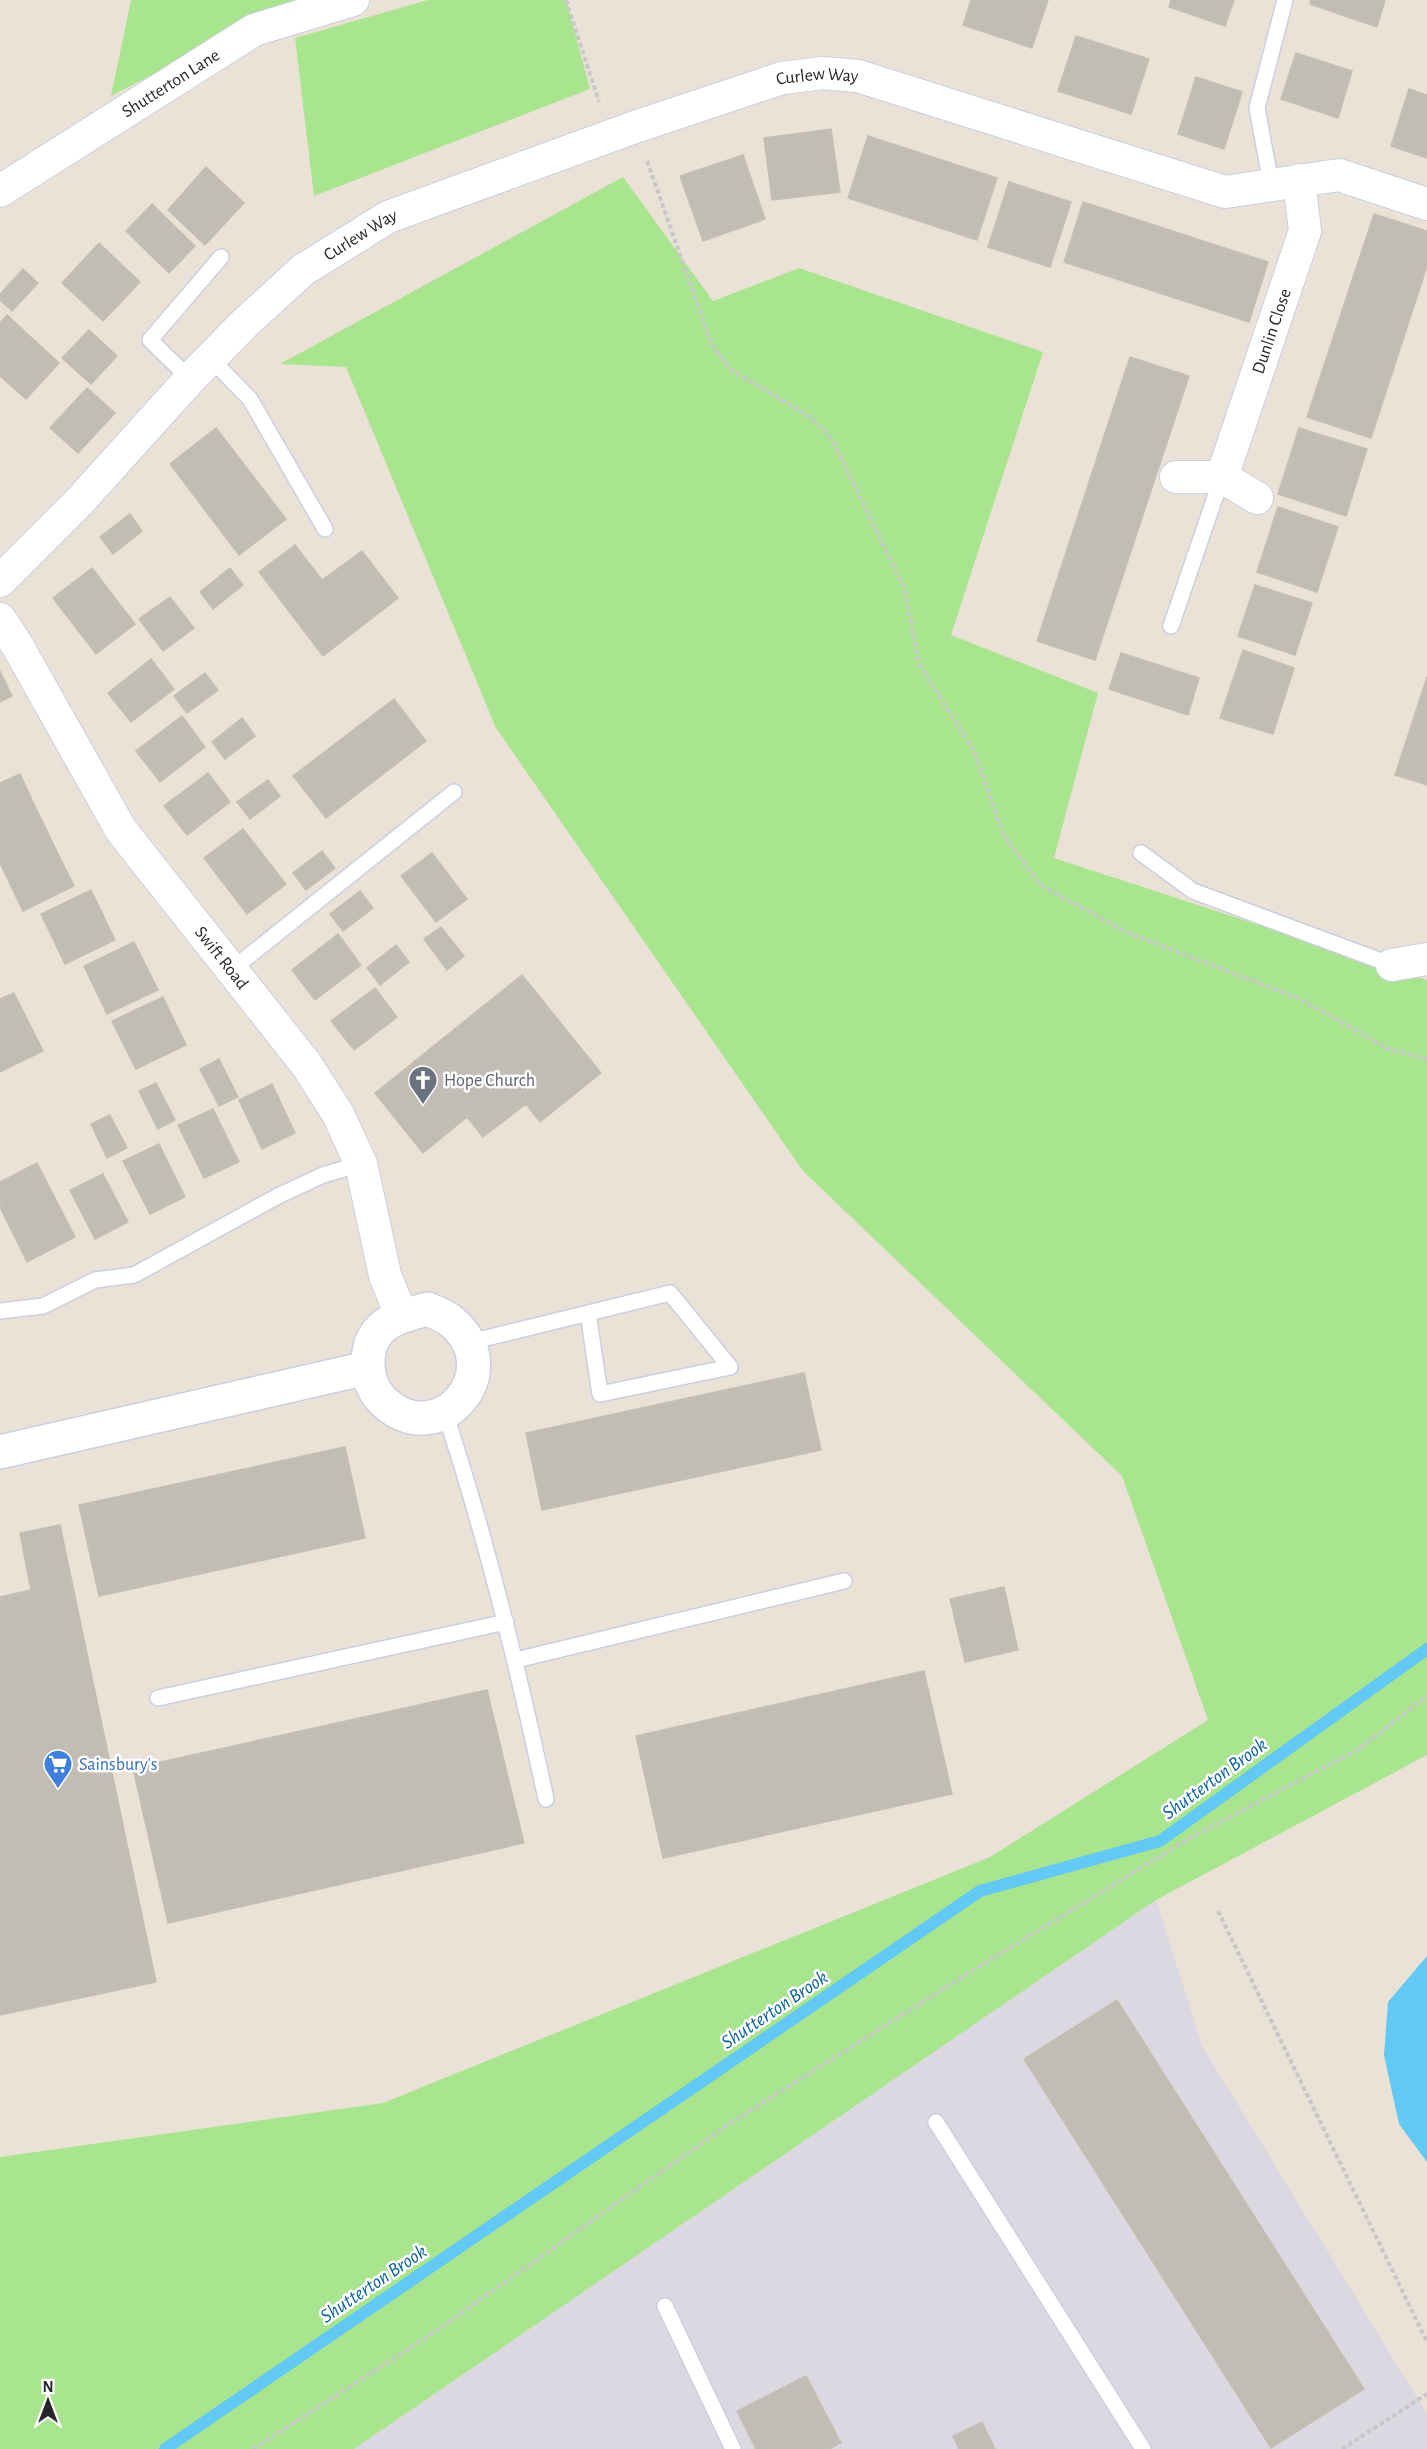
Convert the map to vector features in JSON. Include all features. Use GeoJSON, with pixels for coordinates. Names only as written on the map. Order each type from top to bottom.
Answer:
{"type":"FeatureCollection","features":[{"type":"Feature","properties":{"kind":"street","name":"Shutterton Lane"},"geometry":{"type":"LineString","coordinates":[[0,191],[254,30],[353,0]]}},
{"type":"Feature","properties":{"kind":"street","name":"Curlew Way"},"geometry":{"type":"LineString","coordinates":[[0,581],[79,502],[200,368],[303,270],[388,218],[622,132],[782,78],[823,74],[858,76],[1225,192],[1339,175],[1427,204]]}},
{"type":"Feature","properties":{"kind":"street","name":"Dunlin Close"},"geometry":{"type":"LineString","coordinates":[[1222,477],[1305,231],[1285,182]]}},
{"type":"Feature","properties":{"kind":"street"},"geometry":{"type":"LineString","coordinates":[[1176,477],[1222,477],[1257,498]]}},
{"type":"Feature","properties":{"kind":"street","name":"Swift Road"},"geometry":{"type":"LineString","coordinates":[[0,619],[18,645],[121,830],[230,971],[306,1064],[338,1114],[361,1164],[385,1275],[401,1315]]}},
{"type":"Feature","properties":{"kind":"street"},"geometry":{"type":"LineString","coordinates":[[1392,965],[1427,959]]}},
{"type":"Feature","properties":{"kind":"street"},"geometry":{"type":"LineString","coordinates":[[428,1309],[452,1321],[470,1342],[475,1366],[467,1392],[445,1413],[420,1419],[396,1413],[375,1394],[367,1368],[371,1345],[384,1324],[401,1315],[428,1309]]}},
{"type":"Feature","properties":{"kind":"street"},"geometry":{"type":"LineString","coordinates":[[0,1452],[367,1368]]}},
{"type":"Feature","properties":{"kind":"lane"},"geometry":{"type":"LineString","coordinates":[[1285,0],[1257,108],[1285,182]]}},
{"type":"Feature","properties":{"kind":"lane"},"geometry":{"type":"LineString","coordinates":[[221,257],[150,340],[250,399],[324,529]]}},
{"type":"Feature","properties":{"kind":"lane","name":"Dunlin Close"},"geometry":{"type":"LineString","coordinates":[[1171,626],[1222,477]]}},
{"type":"Feature","properties":{"kind":"lane"},"geometry":{"type":"LineString","coordinates":[[230,971],[454,792]]}},
{"type":"Feature","properties":{"kind":"lane"},"geometry":{"type":"LineString","coordinates":[[1141,853],[1193,891],[1392,965]]}},
{"type":"Feature","properties":{"kind":"lane"},"geometry":{"type":"LineString","coordinates":[[0,1311],[43,1306],[95,1280],[134,1275],[278,1196],[323,1175],[361,1164]]}},
{"type":"Feature","properties":{"kind":"lane"},"geometry":{"type":"LineString","coordinates":[[470,1342],[588,1313],[670,1293],[730,1367],[600,1394],[588,1313]]}},
{"type":"Feature","properties":{"kind":"lane"},"geometry":{"type":"LineString","coordinates":[[445,1413],[472,1494],[516,1660],[546,1800]]}},
{"type":"Feature","properties":{"kind":"lane"},"geometry":{"type":"LineString","coordinates":[[516,1660],[843,1581]]}},
{"type":"Feature","properties":{"kind":"lane"},"geometry":{"type":"LineString","coordinates":[[158,1698],[506,1622]]}},
{"type":"Feature","properties":{"kind":"lane"},"geometry":{"type":"LineString","coordinates":[[936,2122],[1143,2449]]}},
{"type":"Feature","properties":{"kind":"lane"},"geometry":{"type":"LineString","coordinates":[[665,2306],[733,2449]]}},
{"type":"Feature","properties":{"kind":"path"},"geometry":{"type":"LineString","coordinates":[[566,0],[711,343],[730,369],[812,418],[832,439],[904,588],[919,664],[974,752],[1003,834],[1040,885],[1126,932],[1300,999],[1389,1049],[1427,1059]]}},
{"type":"Feature","properties":{"kind":"path"},"geometry":{"type":"LineString","coordinates":[[253,2449],[427,2337],[729,2124],[957,1980],[1188,1839],[1359,1749],[1427,1696]]}},
{"type":"Feature","properties":{"kind":"path"},"geometry":{"type":"LineString","coordinates":[[1218,1911],[1427,2342]]}},
{"type":"Feature","properties":{"kind":"path"},"geometry":{"type":"LineString","coordinates":[[1342,2449],[1427,2394]]}},
{"type":"Feature","properties":{"kind":"shaded area"},"geometry":{"type":"Polygon","coordinates":[[[1156,1900],[1202,2046],[1427,2414],[1427,2449],[354,2449],[1156,1900]]]}},
{"type":"Feature","properties":{"kind":"green space"},"geometry":{"type":"Polygon","coordinates":[[[131,0],[296,0],[111,96],[131,0]]]}},
{"type":"Feature","properties":{"kind":"green space"},"geometry":{"type":"Polygon","coordinates":[[[428,0],[566,0],[590,89],[314,196],[295,38],[428,0]]]}},
{"type":"Feature","properties":{"kind":"green space"},"geometry":{"type":"Polygon","coordinates":[[[623,177],[713,301],[799,268],[1043,352],[951,635],[1098,693],[1054,858],[1427,980],[1427,1755],[1156,1900],[354,2449],[0,2449],[0,2157],[383,2103],[990,1857],[1208,1720],[1122,1476],[803,1171],[496,728],[346,367],[280,364],[623,177]]]}},
{"type":"Feature","properties":{"kind":"water"},"geometry":{"type":"Polygon","coordinates":[[[1427,1956],[1427,2162],[1399,2124],[1384,2055],[1388,2002],[1427,1956]]]}},
{"type":"Feature","properties":{"kind":"building"},"geometry":{"type":"Polygon","coordinates":[[[971,0],[1048,0],[1032,48],[963,25],[971,0]]]}},
{"type":"Feature","properties":{"kind":"building"},"geometry":{"type":"Polygon","coordinates":[[[1171,0],[1234,0],[1225,26],[1169,7],[1171,0]]]}},
{"type":"Feature","properties":{"kind":"building"},"geometry":{"type":"Polygon","coordinates":[[[1311,0],[1385,0],[1377,27],[1310,4],[1311,0]]]}},
{"type":"Feature","properties":{"kind":"building"},"geometry":{"type":"Polygon","coordinates":[[[1076,36],[1149,59],[1131,114],[1058,91],[1076,36]]]}},
{"type":"Feature","properties":{"kind":"building"},"geometry":{"type":"Polygon","coordinates":[[[1296,53],[1352,71],[1338,118],[1281,99],[1296,53]]]}},
{"type":"Feature","properties":{"kind":"building"},"geometry":{"type":"Polygon","coordinates":[[[1196,77],[1242,92],[1224,149],[1178,134],[1196,77]]]}},
{"type":"Feature","properties":{"kind":"building"},"geometry":{"type":"Polygon","coordinates":[[[1409,89],[1427,95],[1427,158],[1391,146],[1409,89]]]}},
{"type":"Feature","properties":{"kind":"building"},"geometry":{"type":"Polygon","coordinates":[[[831,129],[840,192],[772,200],[764,138],[831,129]]]}},
{"type":"Feature","properties":{"kind":"building"},"geometry":{"type":"Polygon","coordinates":[[[868,136],[997,178],[977,240],[848,198],[868,136]]]}},
{"type":"Feature","properties":{"kind":"building"},"geometry":{"type":"Polygon","coordinates":[[[743,155],[765,219],[703,241],[680,176],[743,155]]]}},
{"type":"Feature","properties":{"kind":"building"},"geometry":{"type":"Polygon","coordinates":[[[206,167],[244,203],[205,245],[168,210],[206,167]]]}},
{"type":"Feature","properties":{"kind":"building"},"geometry":{"type":"Polygon","coordinates":[[[1009,182],[1071,202],[1050,267],[988,247],[1009,182]]]}},
{"type":"Feature","properties":{"kind":"building"},"geometry":{"type":"Polygon","coordinates":[[[1083,202],[1268,262],[1249,322],[1064,262],[1083,202]]]}},
{"type":"Feature","properties":{"kind":"building"},"geometry":{"type":"Polygon","coordinates":[[[152,204],[195,246],[169,273],[126,231],[152,204]]]}},
{"type":"Feature","properties":{"kind":"building"},"geometry":{"type":"Polygon","coordinates":[[[1374,214],[1427,231],[1427,266],[1371,438],[1307,417],[1374,214]]]}},
{"type":"Feature","properties":{"kind":"building"},"geometry":{"type":"Polygon","coordinates":[[[99,243],[140,282],[103,321],[62,283],[99,243]]]}},
{"type":"Feature","properties":{"kind":"building"},"geometry":{"type":"Polygon","coordinates":[[[23,269],[38,283],[12,311],[0,300],[0,294],[23,269]]]}},
{"type":"Feature","properties":{"kind":"building"},"geometry":{"type":"Polygon","coordinates":[[[7,315],[59,363],[26,399],[0,376],[0,323],[7,315]]]}},
{"type":"Feature","properties":{"kind":"building"},"geometry":{"type":"Polygon","coordinates":[[[89,330],[117,356],[91,384],[62,358],[89,330]]]}},
{"type":"Feature","properties":{"kind":"building"},"geometry":{"type":"Polygon","coordinates":[[[1130,357],[1189,376],[1095,660],[1037,641],[1130,357]]]}},
{"type":"Feature","properties":{"kind":"building"},"geometry":{"type":"Polygon","coordinates":[[[87,388],[115,413],[78,453],[50,428],[87,388]]]}},
{"type":"Feature","properties":{"kind":"building"},"geometry":{"type":"Polygon","coordinates":[[[216,428],[286,519],[239,555],[170,464],[216,428]]]}},
{"type":"Feature","properties":{"kind":"building"},"geometry":{"type":"Polygon","coordinates":[[[1299,428],[1367,449],[1346,516],[1278,494],[1299,428]]]}},
{"type":"Feature","properties":{"kind":"building"},"geometry":{"type":"Polygon","coordinates":[[[1278,507],[1338,527],[1317,592],[1257,572],[1278,507]]]}},
{"type":"Feature","properties":{"kind":"building"},"geometry":{"type":"Polygon","coordinates":[[[130,514],[142,531],[113,554],[100,537],[130,514]]]}},
{"type":"Feature","properties":{"kind":"building"},"geometry":{"type":"Polygon","coordinates":[[[295,545],[322,580],[362,551],[398,598],[323,656],[259,572],[295,545]]]}},
{"type":"Feature","properties":{"kind":"building"},"geometry":{"type":"Polygon","coordinates":[[[92,568],[135,624],[96,654],[53,598],[92,568]]]}},
{"type":"Feature","properties":{"kind":"building"},"geometry":{"type":"Polygon","coordinates":[[[230,568],[243,585],[213,609],[200,592],[230,568]]]}},
{"type":"Feature","properties":{"kind":"building"},"geometry":{"type":"Polygon","coordinates":[[[1255,585],[1312,603],[1295,655],[1238,636],[1255,585]]]}},
{"type":"Feature","properties":{"kind":"building"},"geometry":{"type":"Polygon","coordinates":[[[170,597],[194,628],[163,651],[139,619],[170,597]]]}},
{"type":"Feature","properties":{"kind":"building"},"geometry":{"type":"Polygon","coordinates":[[[1243,650],[1294,668],[1273,734],[1220,718],[1243,650]]]}},
{"type":"Feature","properties":{"kind":"building"},"geometry":{"type":"Polygon","coordinates":[[[1121,653],[1199,678],[1188,715],[1109,689],[1121,653]]]}},
{"type":"Feature","properties":{"kind":"building"},"geometry":{"type":"Polygon","coordinates":[[[151,659],[174,689],[131,722],[108,693],[151,659]]]}},
{"type":"Feature","properties":{"kind":"building"},"geometry":{"type":"Polygon","coordinates":[[[0,671],[12,696],[0,702],[0,671]]]}},
{"type":"Feature","properties":{"kind":"building"},"geometry":{"type":"Polygon","coordinates":[[[205,673],[218,690],[187,713],[174,696],[205,673]]]}},
{"type":"Feature","properties":{"kind":"building"},"geometry":{"type":"Polygon","coordinates":[[[1427,677],[1427,785],[1395,775],[1427,677]]]}},
{"type":"Feature","properties":{"kind":"building"},"geometry":{"type":"Polygon","coordinates":[[[394,699],[426,741],[326,818],[293,776],[394,699]]]}},
{"type":"Feature","properties":{"kind":"building"},"geometry":{"type":"Polygon","coordinates":[[[182,716],[205,747],[160,782],[136,751],[182,716]]]}},
{"type":"Feature","properties":{"kind":"building"},"geometry":{"type":"Polygon","coordinates":[[[242,718],[255,736],[225,759],[212,742],[242,718]]]}},
{"type":"Feature","properties":{"kind":"building"},"geometry":{"type":"Polygon","coordinates":[[[208,773],[230,802],[187,835],[164,806],[208,773]]]}},
{"type":"Feature","properties":{"kind":"building"},"geometry":{"type":"Polygon","coordinates":[[[20,774],[32,800],[0,816],[0,783],[20,774]]]}},
{"type":"Feature","properties":{"kind":"building"},"geometry":{"type":"Polygon","coordinates":[[[268,780],[280,796],[250,819],[237,802],[268,780]]]}},
{"type":"Feature","properties":{"kind":"building"},"geometry":{"type":"Polygon","coordinates":[[[32,800],[47,831],[0,853],[0,816],[32,800]]]}},
{"type":"Feature","properties":{"kind":"building"},"geometry":{"type":"Polygon","coordinates":[[[243,829],[286,884],[247,914],[204,858],[243,829]]]}},
{"type":"Feature","properties":{"kind":"building"},"geometry":{"type":"Polygon","coordinates":[[[47,831],[61,860],[10,884],[0,863],[0,853],[47,831]]]}},
{"type":"Feature","properties":{"kind":"building"},"geometry":{"type":"Polygon","coordinates":[[[322,851],[335,868],[306,890],[293,873],[322,851]]]}},
{"type":"Feature","properties":{"kind":"building"},"geometry":{"type":"Polygon","coordinates":[[[432,853],[467,899],[436,922],[401,876],[432,853]]]}},
{"type":"Feature","properties":{"kind":"building"},"geometry":{"type":"Polygon","coordinates":[[[61,860],[74,886],[23,911],[10,884],[61,860]]]}},
{"type":"Feature","properties":{"kind":"building"},"geometry":{"type":"Polygon","coordinates":[[[91,890],[115,940],[65,964],[41,914],[91,890]]]}},
{"type":"Feature","properties":{"kind":"building"},"geometry":{"type":"Polygon","coordinates":[[[360,891],[373,908],[343,931],[330,914],[360,891]]]}},
{"type":"Feature","properties":{"kind":"building"},"geometry":{"type":"Polygon","coordinates":[[[441,927],[464,956],[447,970],[424,939],[441,927]]]}},
{"type":"Feature","properties":{"kind":"building"},"geometry":{"type":"Polygon","coordinates":[[[338,934],[361,965],[315,1000],[292,970],[338,934]]]}},
{"type":"Feature","properties":{"kind":"building"},"geometry":{"type":"Polygon","coordinates":[[[134,942],[158,990],[107,1014],[84,966],[134,942]]]}},
{"type":"Feature","properties":{"kind":"building"},"geometry":{"type":"Polygon","coordinates":[[[396,945],[409,962],[380,985],[367,968],[396,945]]]}},
{"type":"Feature","properties":{"kind":"building"},"geometry":{"type":"Polygon","coordinates":[[[522,975],[601,1073],[540,1122],[526,1104],[483,1137],[467,1117],[423,1153],[375,1093],[522,975]]]}},
{"type":"Feature","properties":{"kind":"building"},"geometry":{"type":"Polygon","coordinates":[[[375,988],[397,1017],[354,1050],[331,1021],[375,988]]]}},
{"type":"Feature","properties":{"kind":"building"},"geometry":{"type":"Polygon","coordinates":[[[14,993],[43,1051],[0,1072],[0,999],[14,993]]]}},
{"type":"Feature","properties":{"kind":"building"},"geometry":{"type":"Polygon","coordinates":[[[163,997],[186,1045],[136,1069],[112,1021],[163,997]]]}},
{"type":"Feature","properties":{"kind":"building"},"geometry":{"type":"Polygon","coordinates":[[[219,1059],[238,1097],[219,1106],[200,1069],[219,1059]]]}},
{"type":"Feature","properties":{"kind":"building"},"geometry":{"type":"Polygon","coordinates":[[[156,1083],[175,1120],[158,1129],[139,1091],[156,1083]]]}},
{"type":"Feature","properties":{"kind":"building"},"geometry":{"type":"Polygon","coordinates":[[[272,1084],[295,1133],[262,1149],[239,1100],[272,1084]]]}},
{"type":"Feature","properties":{"kind":"building"},"geometry":{"type":"Polygon","coordinates":[[[213,1109],[239,1162],[204,1178],[178,1125],[213,1109]]]}},
{"type":"Feature","properties":{"kind":"building"},"geometry":{"type":"Polygon","coordinates":[[[110,1115],[127,1148],[107,1158],[91,1124],[110,1115]]]}},
{"type":"Feature","properties":{"kind":"building"},"geometry":{"type":"Polygon","coordinates":[[[159,1144],[185,1197],[150,1214],[123,1161],[159,1144]]]}},
{"type":"Feature","properties":{"kind":"building"},"geometry":{"type":"Polygon","coordinates":[[[37,1163],[75,1237],[27,1262],[1,1209],[0,1182],[37,1163]]]}},
{"type":"Feature","properties":{"kind":"building"},"geometry":{"type":"Polygon","coordinates":[[[103,1174],[128,1222],[95,1239],[70,1190],[103,1174]]]}},
{"type":"Feature","properties":{"kind":"building"},"geometry":{"type":"Polygon","coordinates":[[[804,1373],[821,1450],[542,1510],[526,1433],[804,1373]]]}},
{"type":"Feature","properties":{"kind":"building"},"geometry":{"type":"Polygon","coordinates":[[[345,1447],[365,1538],[99,1596],[79,1505],[345,1447]]]}},
{"type":"Feature","properties":{"kind":"building","name":"Sainsbury's"},"geometry":{"type":"Polygon","coordinates":[[[60,1525],[156,1982],[0,2015],[0,1597],[31,1590],[20,1533],[60,1525]]]}},
{"type":"Feature","properties":{"kind":"building"},"geometry":{"type":"Polygon","coordinates":[[[1004,1587],[1018,1650],[965,1662],[950,1599],[1004,1587]]]}},
{"type":"Feature","properties":{"kind":"building"},"geometry":{"type":"Polygon","coordinates":[[[924,1671],[952,1794],[663,1858],[636,1736],[924,1671]]]}},
{"type":"Feature","properties":{"kind":"building"},"geometry":{"type":"Polygon","coordinates":[[[487,1690],[524,1843],[168,1923],[133,1768],[487,1690]]]}},
{"type":"Feature","properties":{"kind":"building"},"geometry":{"type":"Polygon","coordinates":[[[1117,2000],[1364,2389],[1271,2448],[1024,2059],[1117,2000]]]}},
{"type":"Feature","properties":{"kind":"building"},"geometry":{"type":"Polygon","coordinates":[[[806,2376],[841,2443],[829,2449],[756,2449],[737,2411],[806,2376]]]}},
{"type":"Feature","properties":{"kind":"building"},"geometry":{"type":"Polygon","coordinates":[[[982,2422],[995,2449],[959,2449],[953,2436],[982,2422]]]}},
{"type":"Feature","properties":{"kind":"waterway","name":"Shutterton Brook"},"geometry":{"type":"LineString","coordinates":[[165,2449],[980,1891],[1160,1841],[1427,1649]]}},
{"type":"Feature","properties":{"kind":"place","name":"Hope Church"},"geometry":{"type":"Point","coordinates":[423,1106]}},
{"type":"Feature","properties":{"kind":"place","name":"Sainsbury's"},"geometry":{"type":"Point","coordinates":[58,1790]}}]}
